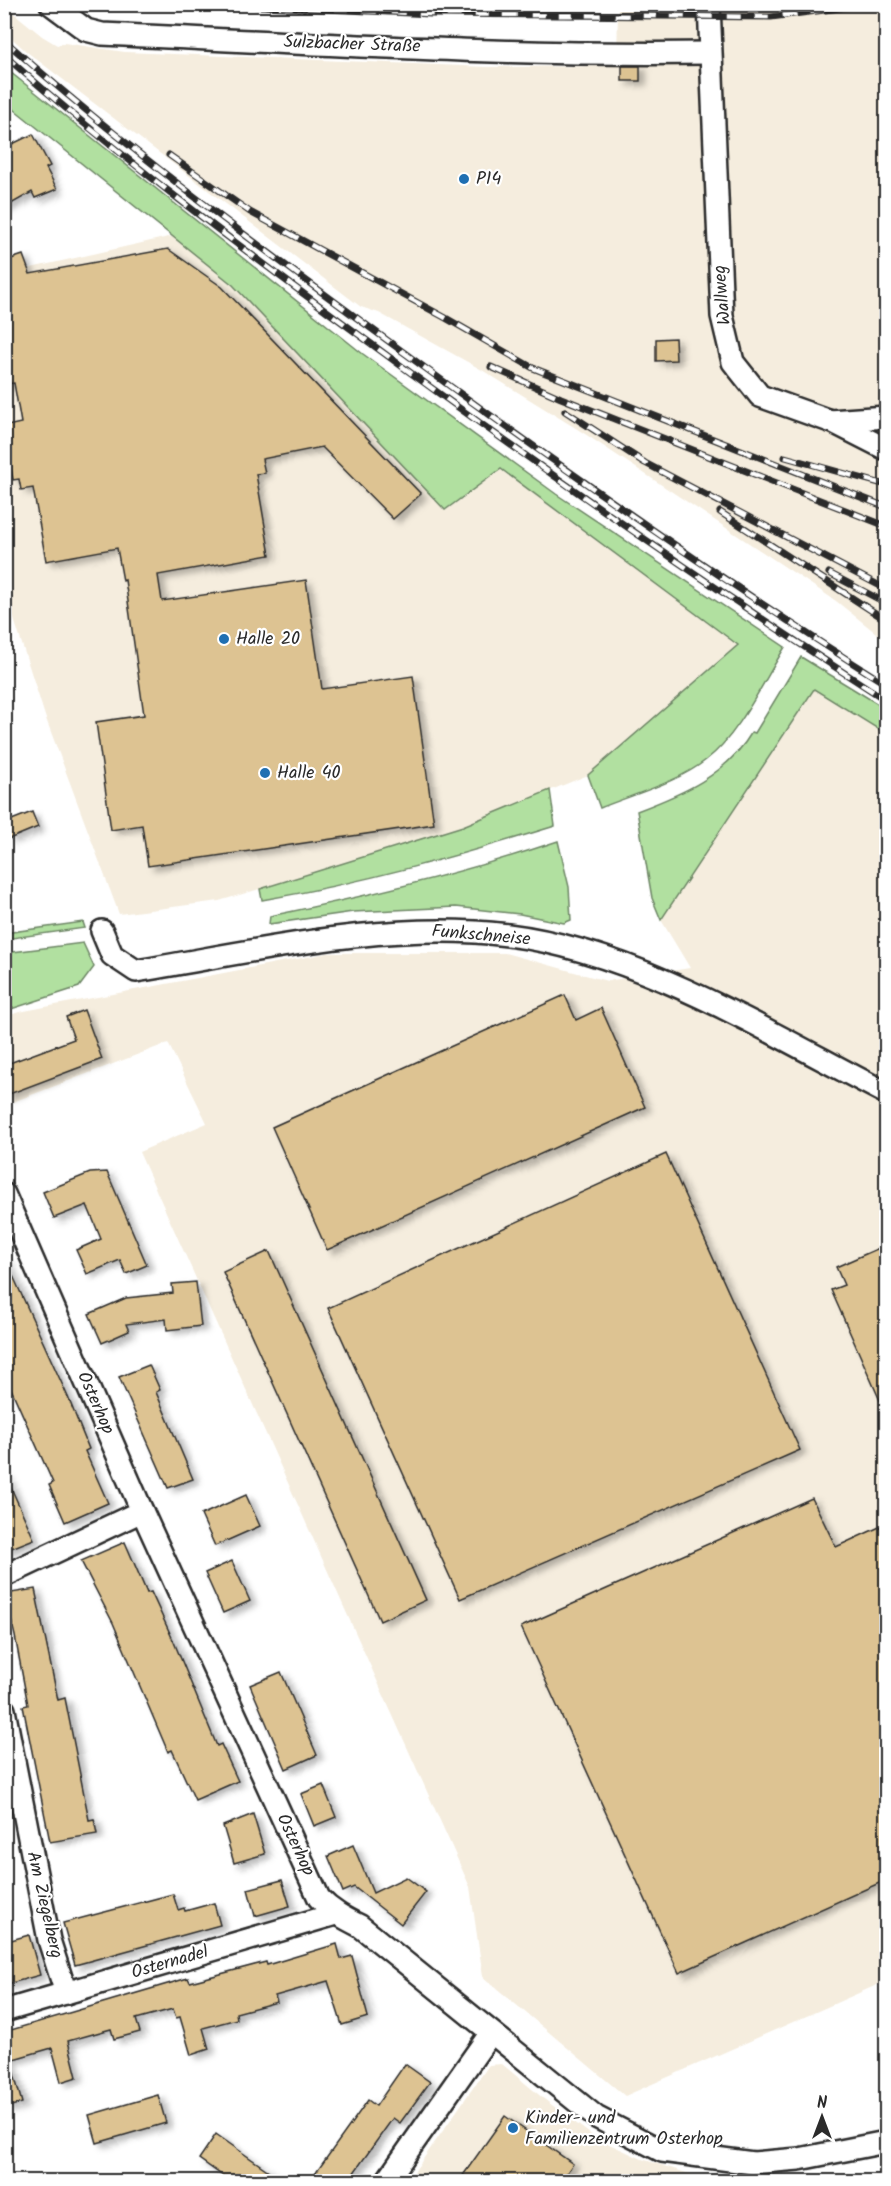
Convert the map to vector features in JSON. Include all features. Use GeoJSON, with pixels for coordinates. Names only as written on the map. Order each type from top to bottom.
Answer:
{"type":"FeatureCollection","features":[{"type":"Feature","properties":{"kind":"street","name":"Sulzbacher Straße"},"geometry":{"type":"LineString","coordinates":[[51,4],[86,30],[102,34],[618,54],[710,53]]}},
{"type":"Feature","properties":{"kind":"street","name":"Wallweg"},"geometry":{"type":"LineString","coordinates":[[709,4],[722,316],[733,362],[760,396],[830,421],[886,417]]}},
{"type":"Feature","properties":{"kind":"street"},"geometry":{"type":"LineString","coordinates":[[830,421],[886,449]]}},
{"type":"Feature","properties":{"kind":"street","name":"Funkschneise"},"geometry":{"type":"LineString","coordinates":[[102,932],[112,956],[136,971],[368,933],[434,931],[509,935],[592,954],[676,986],[886,1093]]}},
{"type":"Feature","properties":{"kind":"street","name":"Osterhop"},"geometry":{"type":"LineString","coordinates":[[4,1194],[142,1511],[319,1898],[336,1914],[360,1926],[490,2034],[596,2117],[662,2151],[753,2163],[799,2159],[886,2142]]}},
{"type":"Feature","properties":{"kind":"street"},"geometry":{"type":"LineString","coordinates":[[4,1576],[142,1511]]}},
{"type":"Feature","properties":{"kind":"street","name":"Am Ziegelberg"},"geometry":{"type":"LineString","coordinates":[[4,1710],[49,1940],[66,1993]]}},
{"type":"Feature","properties":{"kind":"street","name":"Osternadel"},"geometry":{"type":"LineString","coordinates":[[4,2011],[336,1914]]}},
{"type":"Feature","properties":{"kind":"street"},"geometry":{"type":"LineString","coordinates":[[386,2181],[490,2034]]}},
{"type":"Feature","properties":{"kind":"shaded area"},"geometry":{"type":"Polygon","coordinates":[[[4,5],[42,36],[57,45],[64,43],[125,52],[486,67],[617,66],[618,5],[886,5],[886,641],[836,601],[582,432],[482,370],[379,313],[361,307],[27,52],[5,32],[4,5]]]}},
{"type":"Feature","properties":{"kind":"shaded area"},"geometry":{"type":"Polygon","coordinates":[[[173,236],[233,285],[446,510],[501,469],[739,646],[588,775],[463,826],[219,901],[119,914],[45,716],[5,591],[4,274],[173,236]]]}},
{"type":"Feature","properties":{"kind":"shaded area"},"geometry":{"type":"Polygon","coordinates":[[[814,689],[886,734],[886,1981],[625,2096],[483,1977],[470,1887],[139,1152],[207,1123],[168,1043],[5,1105],[5,1017],[19,1012],[328,953],[505,953],[607,981],[690,968],[661,920],[814,689]]]}},
{"type":"Feature","properties":{"kind":"shaded area","name":"Kinder- und Familienzentrum Osterhop"},"geometry":{"type":"Polygon","coordinates":[[[502,2064],[594,2137],[642,2159],[699,2177],[699,2182],[407,2182],[489,2065],[502,2064]]]}},
{"type":"Feature","properties":{"kind":"green space"},"geometry":{"type":"Polygon","coordinates":[[[10,72],[363,354],[556,494],[785,647],[750,707],[718,749],[695,768],[682,775],[600,808],[588,775],[738,645],[501,469],[445,510],[233,285],[5,102],[5,78],[10,72]]]}},
{"type":"Feature","properties":{"kind":"green space"},"geometry":{"type":"Polygon","coordinates":[[[801,657],[886,709],[886,734],[814,689],[661,920],[652,898],[637,811],[702,782],[729,761],[752,732],[755,733],[801,657]]]}},
{"type":"Feature","properties":{"kind":"green space"},"geometry":{"type":"Polygon","coordinates":[[[550,790],[555,826],[410,868],[262,900],[260,889],[463,826],[550,790]]]}},
{"type":"Feature","properties":{"kind":"green space"},"geometry":{"type":"Polygon","coordinates":[[[558,841],[569,887],[571,920],[564,923],[520,914],[456,907],[353,912],[269,924],[270,916],[416,883],[558,841]]]}},
{"type":"Feature","properties":{"kind":"green space"},"geometry":{"type":"Polygon","coordinates":[[[83,922],[85,928],[5,939],[5,933],[83,922]]]}},
{"type":"Feature","properties":{"kind":"green space"},"geometry":{"type":"Polygon","coordinates":[[[83,943],[94,967],[79,987],[5,1011],[5,953],[83,943]]]}},
{"type":"Feature","properties":{"kind":"building"},"geometry":{"type":"Polygon","coordinates":[[[622,66],[640,66],[640,81],[622,81],[622,66]]]}},
{"type":"Feature","properties":{"kind":"building"},"geometry":{"type":"Polygon","coordinates":[[[33,134],[50,166],[46,168],[57,189],[35,198],[32,192],[4,208],[4,148],[33,134]]]}},
{"type":"Feature","properties":{"kind":"building"},"geometry":{"type":"Polygon","coordinates":[[[168,249],[222,287],[421,494],[393,519],[322,447],[262,459],[265,473],[256,474],[270,555],[158,575],[162,601],[306,580],[322,689],[413,676],[434,824],[148,866],[142,825],[111,830],[96,722],[144,715],[125,580],[123,581],[117,548],[46,561],[33,488],[21,490],[19,479],[13,480],[6,439],[9,439],[7,426],[21,423],[14,383],[4,384],[4,282],[11,281],[5,265],[10,264],[8,260],[23,255],[30,274],[168,249]]]}},
{"type":"Feature","properties":{"kind":"building"},"geometry":{"type":"Polygon","coordinates":[[[675,338],[676,360],[656,361],[656,339],[675,338]]]}},
{"type":"Feature","properties":{"kind":"building"},"geometry":{"type":"Polygon","coordinates":[[[32,812],[38,827],[9,839],[4,823],[32,812]]]}},
{"type":"Feature","properties":{"kind":"building"},"geometry":{"type":"Polygon","coordinates":[[[565,995],[576,1020],[601,1008],[645,1107],[327,1250],[272,1127],[565,995]]]}},
{"type":"Feature","properties":{"kind":"building"},"geometry":{"type":"Polygon","coordinates":[[[84,1010],[102,1059],[4,1096],[4,1065],[74,1039],[66,1017],[84,1010]]]}},
{"type":"Feature","properties":{"kind":"building"},"geometry":{"type":"Polygon","coordinates":[[[666,1154],[800,1450],[460,1599],[328,1308],[666,1154]]]}},
{"type":"Feature","properties":{"kind":"building"},"geometry":{"type":"Polygon","coordinates":[[[107,1172],[147,1265],[126,1274],[120,1260],[87,1274],[76,1250],[101,1239],[87,1205],[54,1218],[43,1192],[90,1173],[107,1172]]]}},
{"type":"Feature","properties":{"kind":"building"},"geometry":{"type":"Polygon","coordinates":[[[886,1245],[886,1414],[831,1290],[844,1285],[836,1267],[886,1245]]]}},
{"type":"Feature","properties":{"kind":"building"},"geometry":{"type":"Polygon","coordinates":[[[269,1251],[426,1600],[380,1621],[223,1272],[269,1251]]]}},
{"type":"Feature","properties":{"kind":"building"},"geometry":{"type":"Polygon","coordinates":[[[4,1256],[68,1397],[89,1449],[85,1451],[108,1503],[65,1522],[49,1485],[53,1483],[4,1373],[4,1256]]]}},
{"type":"Feature","properties":{"kind":"building"},"geometry":{"type":"Polygon","coordinates":[[[196,1282],[201,1326],[167,1330],[166,1319],[126,1324],[129,1331],[102,1343],[89,1314],[126,1298],[173,1293],[172,1284],[196,1282]]]}},
{"type":"Feature","properties":{"kind":"building"},"geometry":{"type":"Polygon","coordinates":[[[149,1365],[160,1390],[156,1392],[193,1479],[168,1488],[119,1377],[149,1365]]]}},
{"type":"Feature","properties":{"kind":"building"},"geometry":{"type":"Polygon","coordinates":[[[4,1472],[34,1539],[4,1551],[4,1472]]]}},
{"type":"Feature","properties":{"kind":"building"},"geometry":{"type":"Polygon","coordinates":[[[246,1495],[260,1526],[215,1546],[201,1515],[246,1495]]]}},
{"type":"Feature","properties":{"kind":"building"},"geometry":{"type":"Polygon","coordinates":[[[812,1498],[836,1547],[886,1524],[886,1880],[679,1973],[521,1627],[812,1498]]]}},
{"type":"Feature","properties":{"kind":"building"},"geometry":{"type":"Polygon","coordinates":[[[125,1542],[147,1593],[151,1592],[174,1642],[217,1746],[221,1744],[238,1781],[195,1800],[172,1750],[168,1752],[113,1623],[81,1561],[125,1542]]]}},
{"type":"Feature","properties":{"kind":"building"},"geometry":{"type":"Polygon","coordinates":[[[232,1561],[250,1601],[223,1613],[205,1573],[232,1561]]]}},
{"type":"Feature","properties":{"kind":"building"},"geometry":{"type":"Polygon","coordinates":[[[35,1589],[58,1700],[65,1698],[89,1820],[94,1819],[97,1834],[50,1842],[23,1706],[28,1705],[5,1594],[35,1589]]]}},
{"type":"Feature","properties":{"kind":"building"},"geometry":{"type":"Polygon","coordinates":[[[281,1672],[317,1755],[286,1769],[250,1685],[281,1672]]]}},
{"type":"Feature","properties":{"kind":"building"},"geometry":{"type":"Polygon","coordinates":[[[323,1785],[336,1817],[314,1826],[301,1794],[323,1785]]]}},
{"type":"Feature","properties":{"kind":"building"},"geometry":{"type":"Polygon","coordinates":[[[253,1814],[265,1854],[234,1863],[223,1826],[253,1814]]]}},
{"type":"Feature","properties":{"kind":"building"},"geometry":{"type":"Polygon","coordinates":[[[353,1845],[373,1893],[406,1877],[426,1892],[401,1924],[354,1887],[343,1892],[328,1856],[353,1845]]]}},
{"type":"Feature","properties":{"kind":"building"},"geometry":{"type":"Polygon","coordinates":[[[282,1880],[290,1906],[255,1916],[248,1889],[282,1880]]]}},
{"type":"Feature","properties":{"kind":"building"},"geometry":{"type":"Polygon","coordinates":[[[173,1894],[178,1910],[184,1908],[185,1911],[214,1903],[220,1925],[75,1965],[63,1923],[173,1894]]]}},
{"type":"Feature","properties":{"kind":"building"},"geometry":{"type":"Polygon","coordinates":[[[29,1935],[40,1975],[4,1985],[4,1942],[29,1935]]]}},
{"type":"Feature","properties":{"kind":"building"},"geometry":{"type":"Polygon","coordinates":[[[337,1944],[341,1959],[352,1956],[368,2017],[342,2025],[328,1981],[275,1996],[277,2002],[236,2013],[237,2019],[203,2028],[209,2049],[191,2055],[180,2017],[176,2018],[173,2009],[136,2019],[140,2032],[114,2039],[111,2029],[68,2041],[77,2077],[61,2082],[52,2048],[10,2060],[22,2103],[4,2108],[4,2032],[188,1978],[190,1982],[266,1962],[267,1965],[337,1944]]]}},
{"type":"Feature","properties":{"kind":"building"},"geometry":{"type":"Polygon","coordinates":[[[405,2064],[430,2082],[400,2123],[393,2118],[348,2181],[310,2181],[368,2100],[376,2106],[405,2064]]]}},
{"type":"Feature","properties":{"kind":"building"},"geometry":{"type":"Polygon","coordinates":[[[158,2095],[166,2123],[97,2143],[89,2115],[158,2095]]]}},
{"type":"Feature","properties":{"kind":"building"},"geometry":{"type":"Polygon","coordinates":[[[505,2116],[573,2164],[561,2181],[459,2181],[505,2116]]]}},
{"type":"Feature","properties":{"kind":"building"},"geometry":{"type":"Polygon","coordinates":[[[216,2134],[283,2181],[230,2181],[199,2159],[216,2134]]]}},
{"type":"Feature","properties":{"kind":"railway"},"geometry":{"type":"LineString","coordinates":[[223,4],[431,14],[771,17],[870,4]]}},
{"type":"Feature","properties":{"kind":"railway"},"geometry":{"type":"LineString","coordinates":[[4,40],[94,117],[187,191],[439,378],[692,557],[886,684]]}},
{"type":"Feature","properties":{"kind":"railway"},"geometry":{"type":"LineString","coordinates":[[4,55],[180,200],[427,384],[687,568],[886,700]]}},
{"type":"Feature","properties":{"kind":"railway"},"geometry":{"type":"LineString","coordinates":[[169,155],[250,212],[533,368],[886,507]]}},
{"type":"Feature","properties":{"kind":"railway"},"geometry":{"type":"LineString","coordinates":[[491,367],[561,398],[886,526]]}},
{"type":"Feature","properties":{"kind":"railway"},"geometry":{"type":"LineString","coordinates":[[565,411],[645,463],[886,589]]}},
{"type":"Feature","properties":{"kind":"railway"},"geometry":{"type":"LineString","coordinates":[[785,457],[886,485]]}},
{"type":"Feature","properties":{"kind":"railway"},"geometry":{"type":"LineString","coordinates":[[720,512],[886,620]]}},
{"type":"Feature","properties":{"kind":"railway"},"geometry":{"type":"LineString","coordinates":[[829,573],[886,603]]}},
{"type":"Feature","properties":{"kind":"place","name":"P14"},"geometry":{"type":"Point","coordinates":[464,179]}},
{"type":"Feature","properties":{"kind":"place","name":"Halle 20"},"geometry":{"type":"Point","coordinates":[224,639]}},
{"type":"Feature","properties":{"kind":"place","name":"Halle 40"},"geometry":{"type":"Point","coordinates":[265,773]}},
{"type":"Feature","properties":{"kind":"place","name":"Kinder- und Familienzentrum Osterhop"},"geometry":{"type":"Point","coordinates":[513,2128]}}]}
